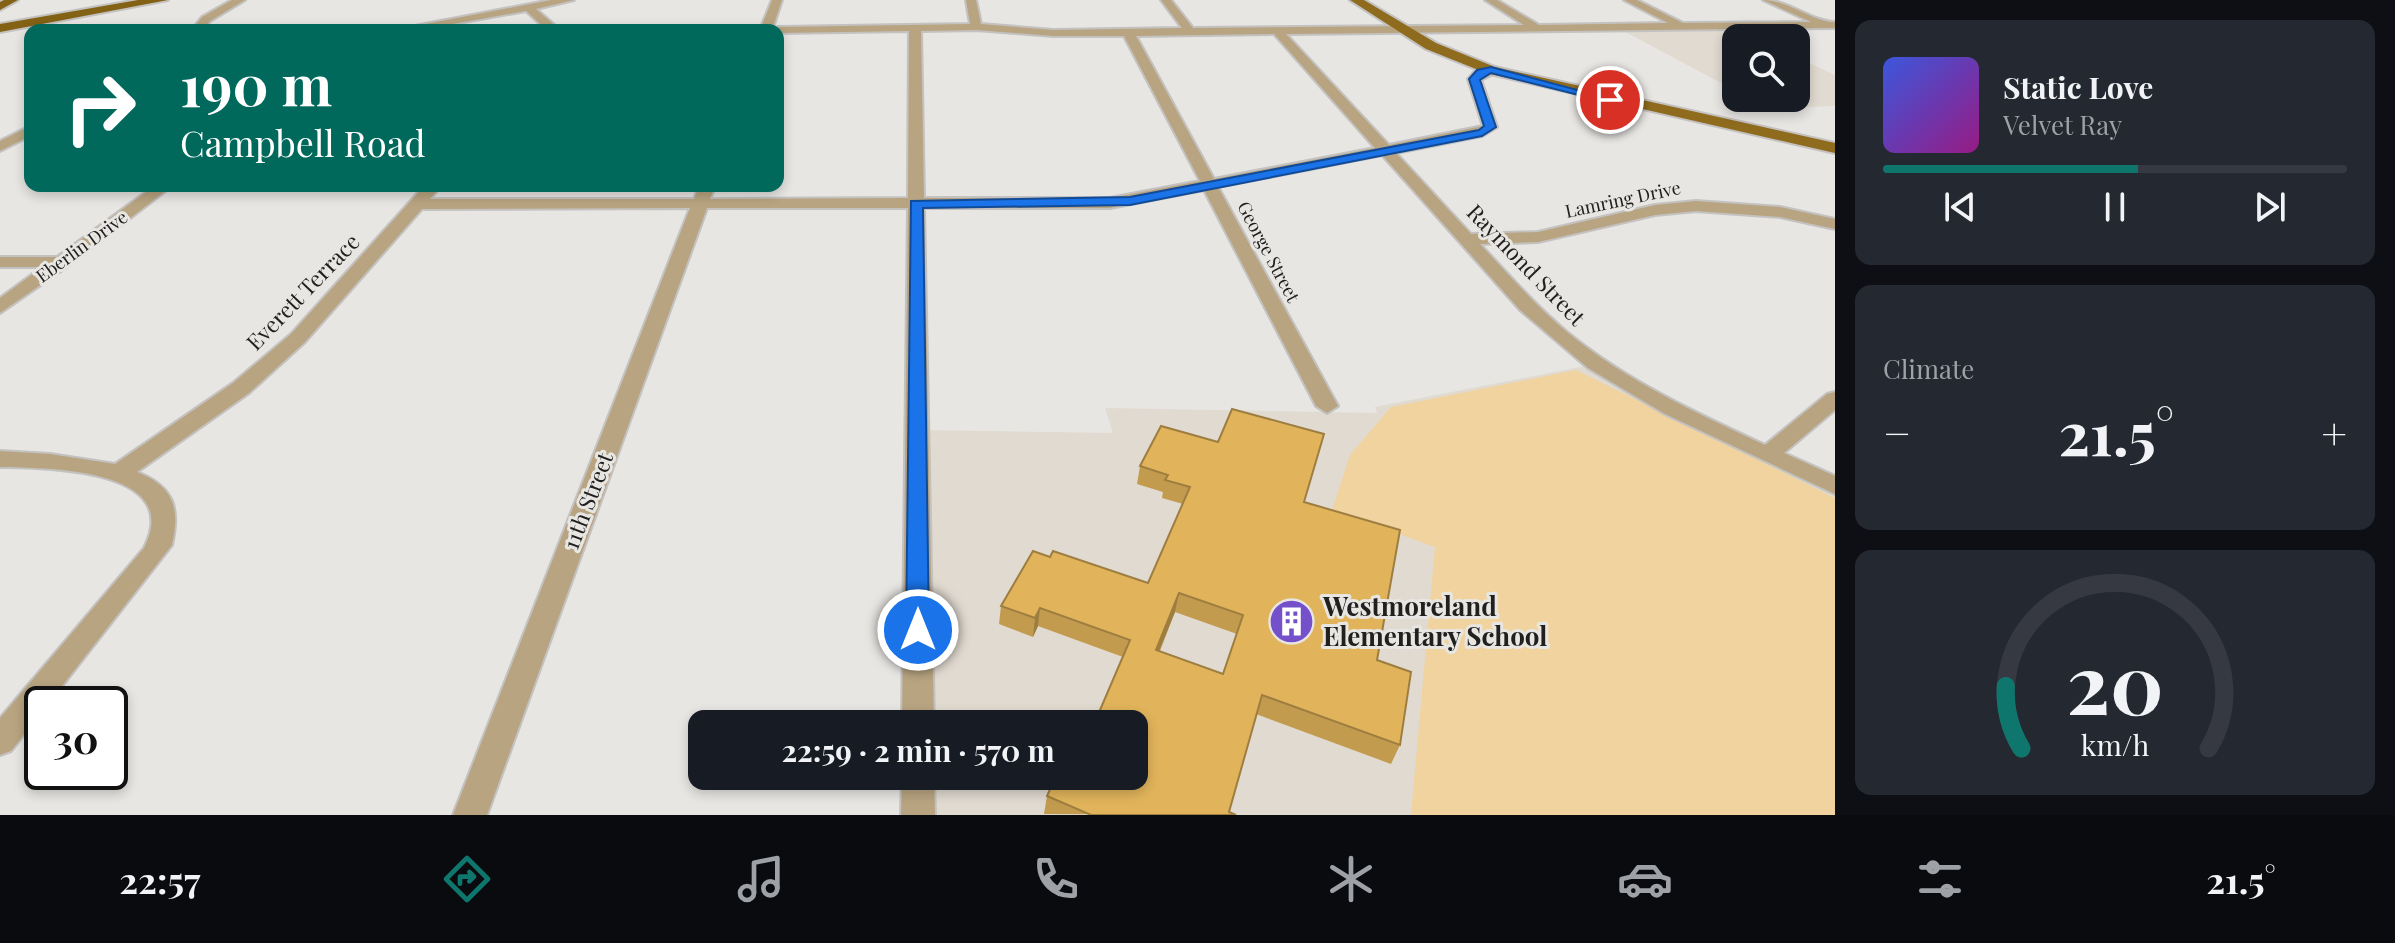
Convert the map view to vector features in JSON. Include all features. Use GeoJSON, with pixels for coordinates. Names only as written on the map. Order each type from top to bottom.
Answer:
{"type":"FeatureCollection","features":[{"type":"Feature","properties":{"kind":"highway"},"geometry":{"type":"LineString","coordinates":[[0,7],[12,0]]}},
{"type":"Feature","properties":{"kind":"highway"},"geometry":{"type":"LineString","coordinates":[[42,5],[82,6],[125,0]]}},
{"type":"Feature","properties":{"kind":"highway"},"geometry":{"type":"LineString","coordinates":[[0,28],[57,15],[162,0]]}},
{"type":"Feature","properties":{"kind":"main road"},"geometry":{"type":"LineString","coordinates":[[1356,0],[1448,54],[1491,70],[1835,148]]}},
{"type":"Feature","properties":{"kind":"street"},"geometry":{"type":"LineString","coordinates":[[202,24],[240,0]]}},
{"type":"Feature","properties":{"kind":"street"},"geometry":{"type":"LineString","coordinates":[[435,24],[569,0]]}},
{"type":"Feature","properties":{"kind":"street"},"geometry":{"type":"LineString","coordinates":[[768,24],[777,0]]}},
{"type":"Feature","properties":{"kind":"street"},"geometry":{"type":"LineString","coordinates":[[971,0],[976,27]]}},
{"type":"Feature","properties":{"kind":"street"},"geometry":{"type":"LineString","coordinates":[[1166,0],[1190,32]]}},
{"type":"Feature","properties":{"kind":"street"},"geometry":{"type":"LineString","coordinates":[[1490,0],[1538,29]]}},
{"type":"Feature","properties":{"kind":"street"},"geometry":{"type":"LineString","coordinates":[[1629,0],[1684,27]]}},
{"type":"Feature","properties":{"kind":"street"},"geometry":{"type":"LineString","coordinates":[[1768,0],[1833,25]]}},
{"type":"Feature","properties":{"kind":"street"},"geometry":{"type":"LineString","coordinates":[[529,8],[547,24]]}},
{"type":"Feature","properties":{"kind":"street"},"geometry":{"type":"LineString","coordinates":[[784,30],[976,27],[1039,33],[1833,25]]}},
{"type":"Feature","properties":{"kind":"street"},"geometry":{"type":"LineString","coordinates":[[915,30],[918,710]]}},
{"type":"Feature","properties":{"kind":"street","name":"Raymond Street"},"geometry":{"type":"LineString","coordinates":[[1277,31],[1544,322],[1589,360],[1645,395],[1835,486]]}},
{"type":"Feature","properties":{"kind":"street","name":"George Street"},"geometry":{"type":"LineString","coordinates":[[1128,32],[1327,406]]}},
{"type":"Feature","properties":{"kind":"street"},"geometry":{"type":"LineString","coordinates":[[417,204],[703,195],[916,204],[1110,203],[1488,130],[1490,127],[1474,79],[1481,72],[1491,70]]}},
{"type":"Feature","properties":{"kind":"street"},"geometry":{"type":"LineString","coordinates":[[0,147],[24,133]]}},
{"type":"Feature","properties":{"kind":"street","name":"Eberlin Drive"},"geometry":{"type":"LineString","coordinates":[[0,307],[156,192]]}},
{"type":"Feature","properties":{"kind":"street","name":"Everett Terrace"},"geometry":{"type":"LineString","coordinates":[[119,473],[203,416],[270,363],[319,316],[428,192]]}},
{"type":"Feature","properties":{"kind":"street","name":"11th Street"},"geometry":{"type":"LineString","coordinates":[[470,815],[703,195]]}},
{"type":"Feature","properties":{"kind":"street","name":"Lamring Drive"},"geometry":{"type":"LineString","coordinates":[[1466,239],[1538,237],[1685,206],[1750,209],[1835,224]]}},
{"type":"Feature","properties":{"kind":"street"},"geometry":{"type":"LineString","coordinates":[[0,262],[62,262]]}},
{"type":"Feature","properties":{"kind":"street"},"geometry":{"type":"LineString","coordinates":[[1768,454],[1835,399]]}},
{"type":"Feature","properties":{"kind":"street"},"geometry":{"type":"LineString","coordinates":[[0,459],[49,461],[119,473],[143,483],[156,494],[163,508],[165,526],[159,545],[0,741]]}},
{"type":"Feature","properties":{"kind":"street"},"geometry":{"type":"LineString","coordinates":[[918,790],[918,815]]}},
{"type":"Feature","properties":{"kind":"shaded area"},"geometry":{"type":"Polygon","coordinates":[[[1722,26],[1722,84],[1618,28],[1722,26]]]}},
{"type":"Feature","properties":{"kind":"shaded area"},"geometry":{"type":"Polygon","coordinates":[[[1810,63],[1835,75],[1835,106],[1810,107],[1810,63]]]}},
{"type":"Feature","properties":{"kind":"shaded area"},"geometry":{"type":"Polygon","coordinates":[[[1595,364],[1835,486],[1835,815],[918,815],[918,790],[1148,790],[1148,710],[918,710],[917,430],[1113,433],[1105,408],[1377,413],[1375,407],[1595,364]]]}},
{"type":"Feature","properties":{"kind":"shaded area"},"geometry":{"type":"Polygon","coordinates":[[[1576,370],[1835,498],[1835,815],[1411,815],[1435,547],[1332,510],[1350,455],[1391,407],[1576,370]]]}},
{"type":"Feature","properties":{"kind":"building","name":"Westmoreland Elementary School"},"geometry":{"type":"Polygon","coordinates":[[[1232,409],[1324,434],[1304,502],[1400,530],[1377,660],[1411,672],[1400,745],[1262,695],[1229,812],[1236,815],[1091,815],[1047,796],[1050,790],[1148,790],[1148,710],[1100,710],[1130,640],[1040,608],[1035,618],[1001,606],[1033,551],[1050,557],[1053,551],[1148,583],[1190,487],[1165,480],[1168,475],[1140,466],[1161,426],[1218,442],[1232,409]],[[1179,593],[1156,650],[1223,674],[1243,615],[1179,593]]]}},
{"type":"Feature","properties":{"kind":"place","name":"Westmoreland Elementary School"},"geometry":{"type":"Point","coordinates":[1292,622]}},
{"type":"Feature","properties":{"kind":"route"},"geometry":{"type":"LineString","coordinates":[[918,630],[916,204],[1088,204],[1130,201],[1482,132],[1490,127],[1474,79],[1475,75],[1491,70],[1610,100]]}}]}
